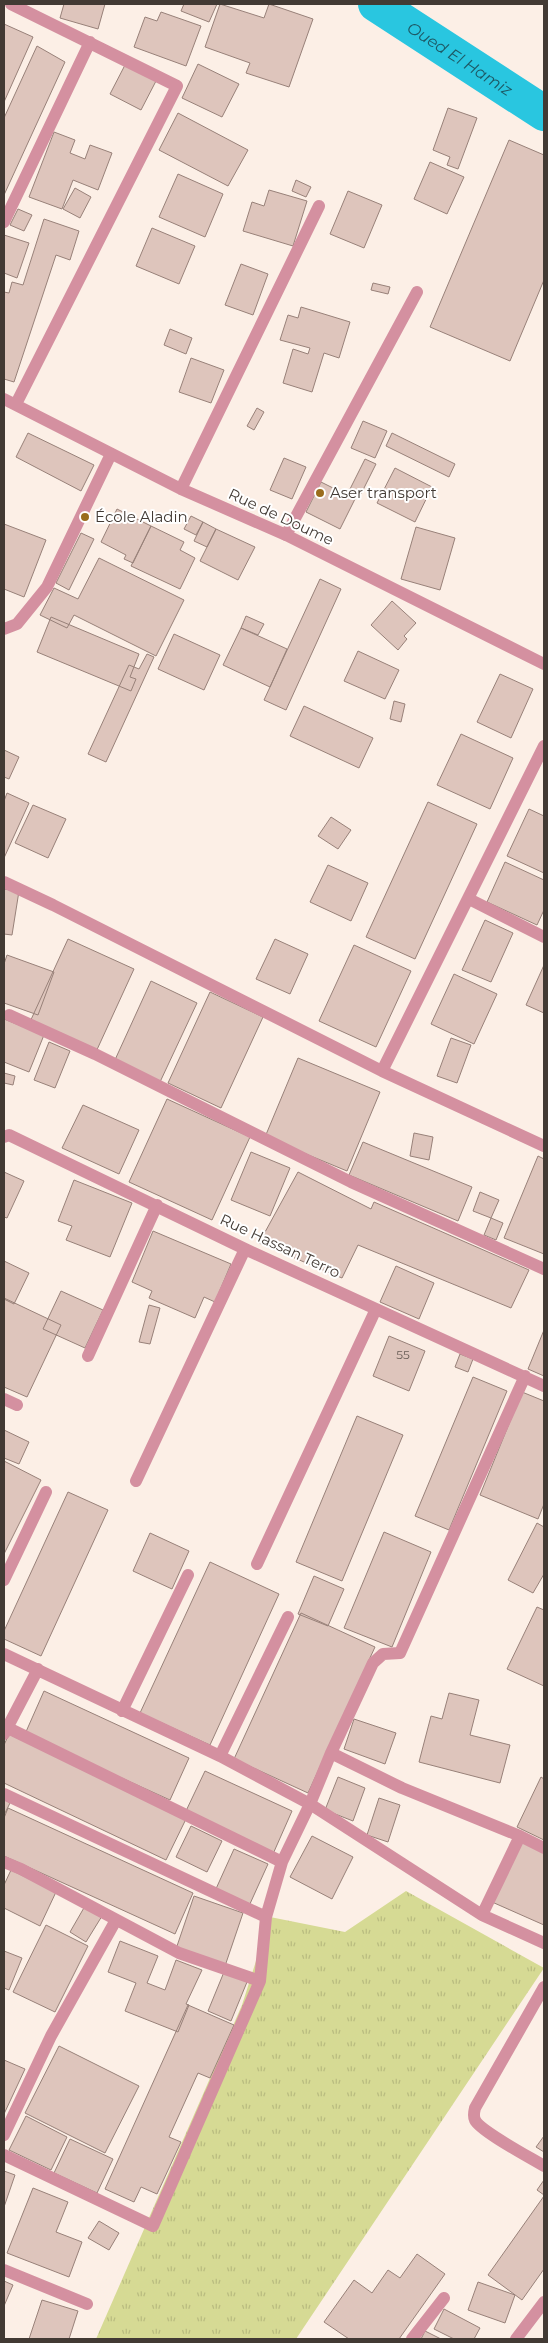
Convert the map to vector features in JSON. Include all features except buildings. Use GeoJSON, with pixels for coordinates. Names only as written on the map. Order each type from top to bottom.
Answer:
{"type":"FeatureCollection","features":[{"type":"Feature","properties":{"kind":"street"},"geometry":{"type":"LineString","coordinates":[[11,4],[177,86],[16,404]]}},
{"type":"Feature","properties":{"kind":"street"},"geometry":{"type":"LineString","coordinates":[[4,222],[90,42]]}},
{"type":"Feature","properties":{"kind":"street"},"geometry":{"type":"LineString","coordinates":[[181,489],[320,206]]}},
{"type":"Feature","properties":{"kind":"street"},"geometry":{"type":"LineString","coordinates":[[286,535],[417,292]]}},
{"type":"Feature","properties":{"kind":"street","name":"Rue de Doume"},"geometry":{"type":"LineString","coordinates":[[4,399],[181,489],[286,535],[544,664]]}},
{"type":"Feature","properties":{"kind":"street"},"geometry":{"type":"LineString","coordinates":[[4,630],[17,624],[47,587],[111,454]]}},
{"type":"Feature","properties":{"kind":"street"},"geometry":{"type":"LineString","coordinates":[[382,1071],[544,746]]}},
{"type":"Feature","properties":{"kind":"street"},"geometry":{"type":"LineString","coordinates":[[4,882],[54,904],[382,1071],[544,1146]]}},
{"type":"Feature","properties":{"kind":"street"},"geometry":{"type":"LineString","coordinates":[[469,899],[544,937]]}},
{"type":"Feature","properties":{"kind":"street"},"geometry":{"type":"LineString","coordinates":[[9,1015],[95,1054],[351,1182],[544,1269]]}},
{"type":"Feature","properties":{"kind":"street","name":"Rue Hassan Terro"},"geometry":{"type":"LineString","coordinates":[[4,1137],[9,1135],[245,1249],[544,1386]]}},
{"type":"Feature","properties":{"kind":"street"},"geometry":{"type":"LineString","coordinates":[[88,1356],[157,1205]]}},
{"type":"Feature","properties":{"kind":"street"},"geometry":{"type":"LineString","coordinates":[[136,1482],[245,1249]]}},
{"type":"Feature","properties":{"kind":"street"},"geometry":{"type":"LineString","coordinates":[[257,1564],[376,1309]]}},
{"type":"Feature","properties":{"kind":"street"},"geometry":{"type":"LineString","coordinates":[[4,2155],[153,2226],[260,1981],[266,1917],[282,1862],[310,1804],[331,1752],[372,1663],[383,1654],[400,1653],[525,1376]]}},
{"type":"Feature","properties":{"kind":"street"},"geometry":{"type":"LineString","coordinates":[[4,1399],[17,1405]]}},
{"type":"Feature","properties":{"kind":"street"},"geometry":{"type":"LineString","coordinates":[[4,1580],[46,1492]]}},
{"type":"Feature","properties":{"kind":"street"},"geometry":{"type":"LineString","coordinates":[[122,1711],[188,1575]]}},
{"type":"Feature","properties":{"kind":"street"},"geometry":{"type":"LineString","coordinates":[[220,1756],[288,1618]]}},
{"type":"Feature","properties":{"kind":"street"},"geometry":{"type":"LineString","coordinates":[[4,1654],[220,1756],[310,1804],[482,1915],[544,1943]]}},
{"type":"Feature","properties":{"kind":"street"},"geometry":{"type":"LineString","coordinates":[[38,1669],[5,1729],[282,1862]]}},
{"type":"Feature","properties":{"kind":"street"},"geometry":{"type":"LineString","coordinates":[[331,1752],[402,1788],[520,1836],[544,1848]]}},
{"type":"Feature","properties":{"kind":"street"},"geometry":{"type":"LineString","coordinates":[[4,1794],[266,1917]]}},
{"type":"Feature","properties":{"kind":"street"},"geometry":{"type":"LineString","coordinates":[[482,1915],[520,1836]]}},
{"type":"Feature","properties":{"kind":"street"},"geometry":{"type":"LineString","coordinates":[[4,1862],[179,1953],[260,1981]]}},
{"type":"Feature","properties":{"kind":"street"},"geometry":{"type":"LineString","coordinates":[[4,2135],[51,2036],[116,1920]]}},
{"type":"Feature","properties":{"kind":"street"},"geometry":{"type":"LineString","coordinates":[[544,1987],[475,2108],[474,2116],[476,2122],[488,2132],[544,2166]]}},
{"type":"Feature","properties":{"kind":"street"},"geometry":{"type":"LineString","coordinates":[[4,2270],[87,2304]]}},
{"type":"Feature","properties":{"kind":"street"},"geometry":{"type":"LineString","coordinates":[[412,2339],[444,2298]]}},
{"type":"Feature","properties":{"kind":"street"},"geometry":{"type":"LineString","coordinates":[[516,2339],[544,2302]]}},
{"type":"Feature","properties":{"kind":"green space"},"geometry":{"type":"Polygon","coordinates":[[[406,1891],[544,1968],[296,2339],[96,2339],[242,2005],[270,1917],[345,1932],[406,1891]]]}},
{"type":"Feature","properties":{"kind":"waterway","name":"Oued El Hamiz"},"geometry":{"type":"LineString","coordinates":[[376,4],[544,113]]}},
{"type":"Feature","properties":{"kind":"place","name":"Aser transport"},"geometry":{"type":"Point","coordinates":[320,493]}},
{"type":"Feature","properties":{"kind":"place","name":"École Aladin"},"geometry":{"type":"Point","coordinates":[85,517]}}]}
